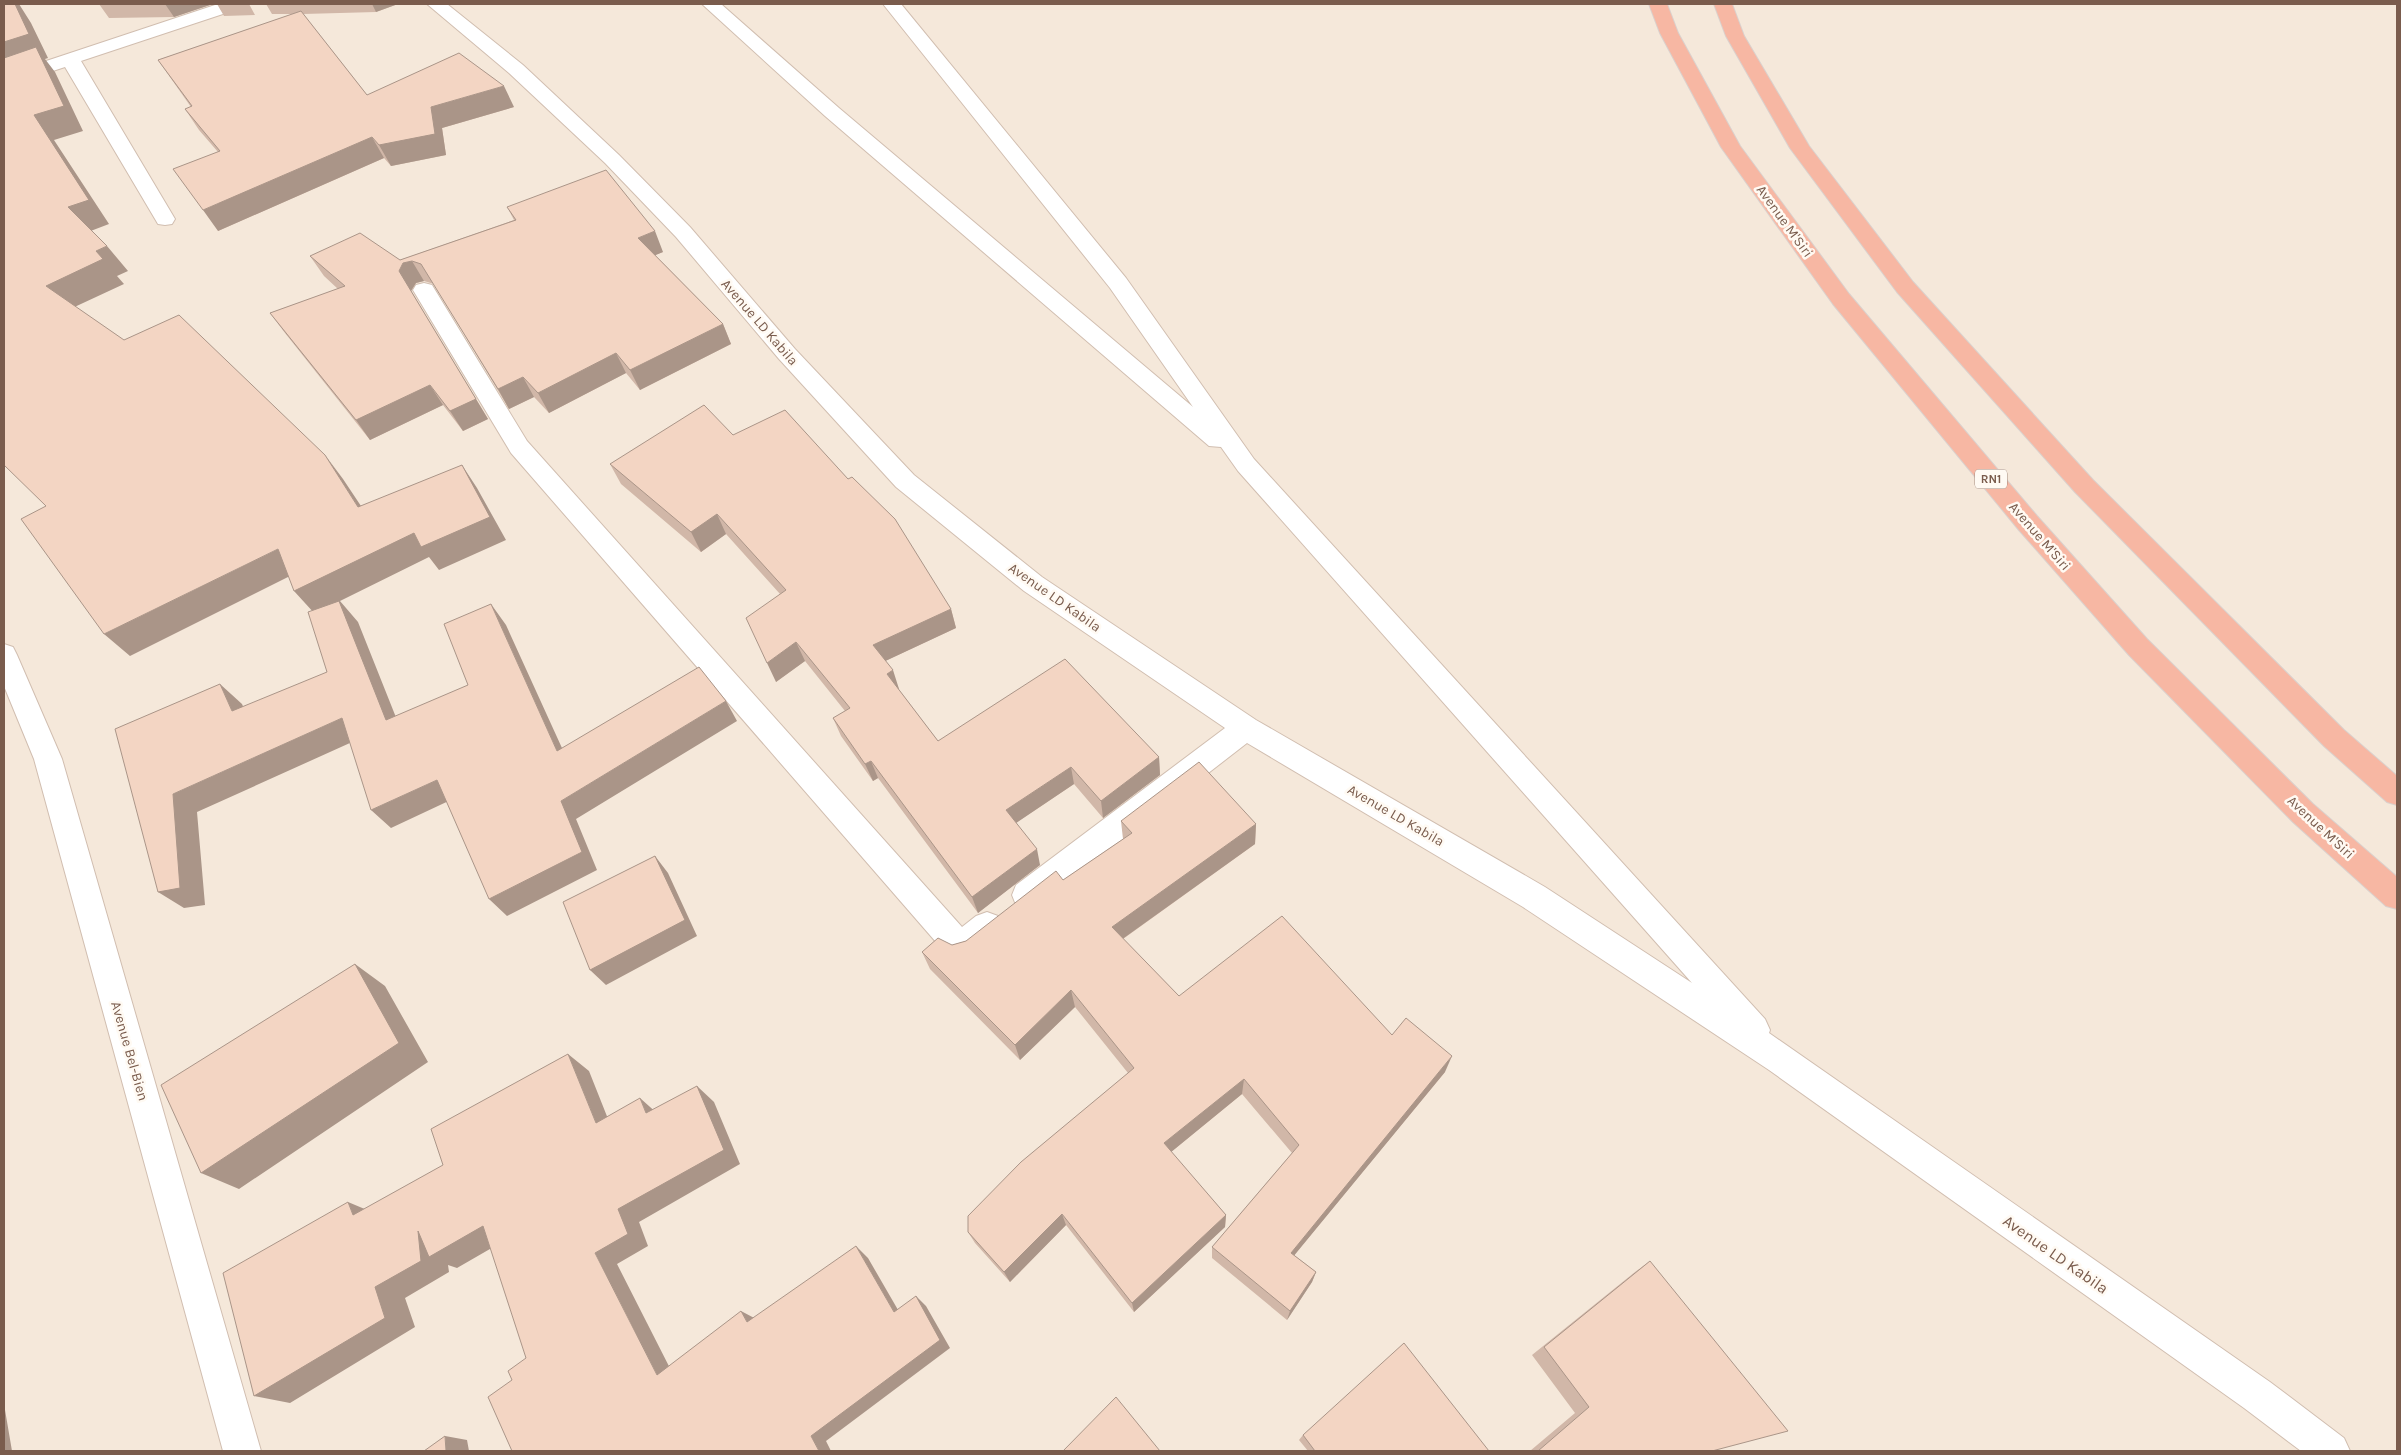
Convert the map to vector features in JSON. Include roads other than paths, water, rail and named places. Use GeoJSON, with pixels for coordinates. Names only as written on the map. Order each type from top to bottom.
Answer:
{"type":"FeatureCollection","features":[{"type":"Feature","properties":{"kind":"highway","name":"Avenue M'Siri"},"geometry":{"type":"LineString","coordinates":[[1658,4],[1669,33],[1731,147],[1841,299],[2028,523],[2138,646],[2303,813],[2397,896]]}},
{"type":"Feature","properties":{"kind":"highway"},"geometry":{"type":"LineString","coordinates":[[1723,4],[1735,36],[1800,148],[1905,287],[2084,486],[2334,738],[2397,793]]}},
{"type":"Feature","properties":{"kind":"street"},"geometry":{"type":"LineString","coordinates":[[4,81],[235,4]]}},
{"type":"Feature","properties":{"kind":"street","name":"Avenue LD Kabila"},"geometry":{"type":"LineString","coordinates":[[436,4],[516,69],[612,159],[683,232],[787,354],[906,481],[1034,584],[1246,728],[1534,896],[1780,1059],[2248,1389],[2331,1451]]}},
{"type":"Feature","properties":{"kind":"street"},"geometry":{"type":"LineString","coordinates":[[712,4],[854,130],[1246,466]]}},
{"type":"Feature","properties":{"kind":"street","name":"Avenue LD Kabila"},"geometry":{"type":"LineString","coordinates":[[892,4],[1118,283],[1246,466],[1780,1059]]}},
{"type":"Feature","properties":{"kind":"street"},"geometry":{"type":"LineString","coordinates":[[70,59],[165,219]]}},
{"type":"Feature","properties":{"kind":"street"},"geometry":{"type":"LineString","coordinates":[[424,290],[519,447],[960,947],[1246,728]]}},
{"type":"Feature","properties":{"kind":"street","name":"Avenue Bel-Bien"},"geometry":{"type":"LineString","coordinates":[[4,656],[48,759],[242,1451]]}}]}
